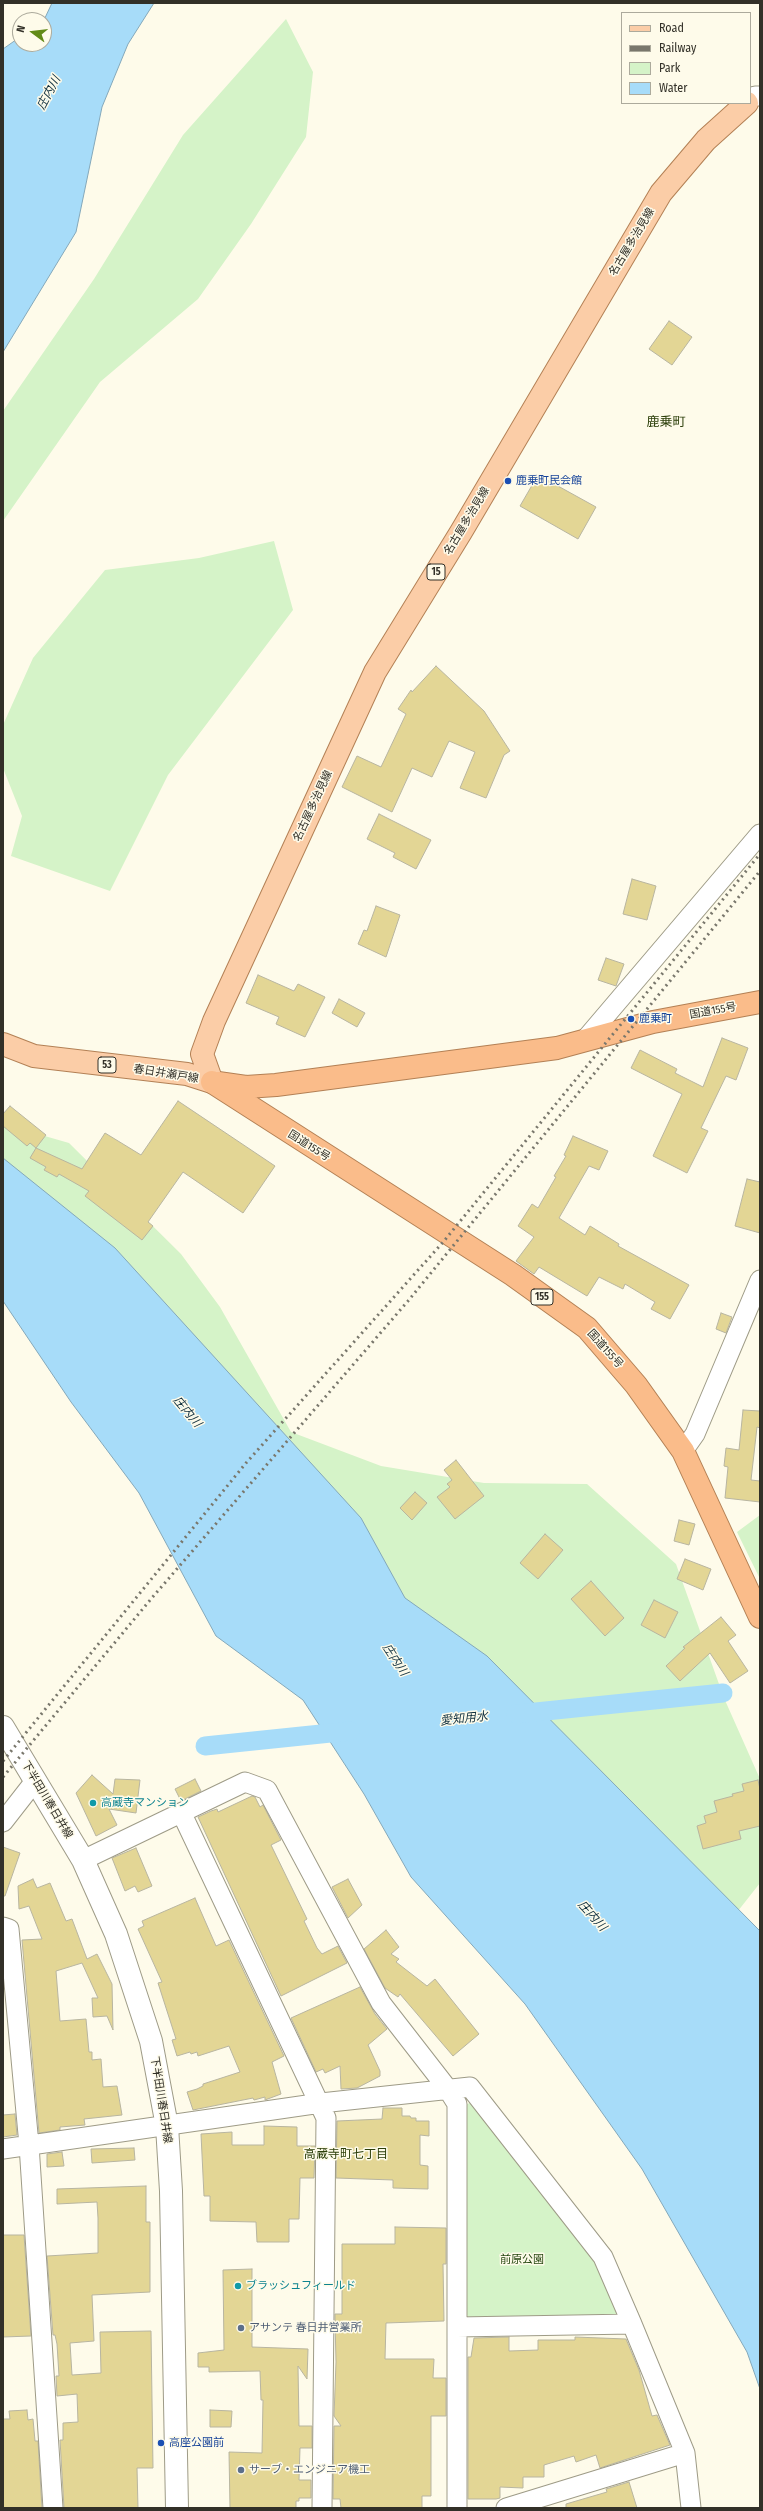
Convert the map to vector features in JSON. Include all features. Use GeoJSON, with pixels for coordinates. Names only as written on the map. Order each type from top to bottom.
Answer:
{"type":"FeatureCollection","features":[{"type":"Feature","properties":{"kind":"highway","name":"国道155号"},"geometry":{"type":"LineString","coordinates":[[212,1082],[246,1087],[276,1085],[557,1048],[653,1022],[760,1002]]}},
{"type":"Feature","properties":{"kind":"highway","name":"国道155号"},"geometry":{"type":"LineString","coordinates":[[212,1082],[513,1275],[586,1328],[636,1385],[683,1451],[760,1617]]}},
{"type":"Feature","properties":{"kind":"main road","name":"名古屋多治見線"},"geometry":{"type":"LineString","coordinates":[[212,1082],[202,1054],[214,1021],[375,672],[461,532],[661,194],[706,140],[748,104]]}},
{"type":"Feature","properties":{"kind":"main road","name":"春日井瀬戸線"},"geometry":{"type":"LineString","coordinates":[[3,1044],[34,1056],[187,1074],[212,1082]]}},
{"type":"Feature","properties":{"kind":"main road","name":"下半田川春日井線"},"geometry":{"type":"LineString","coordinates":[[3,1728],[83,1860],[116,1934],[134,1986],[150,2041],[167,2126],[171,2191],[177,2508]]}},
{"type":"Feature","properties":{"kind":"street"},"geometry":{"type":"LineString","coordinates":[[584,1041],[760,834]]}},
{"type":"Feature","properties":{"kind":"street"},"geometry":{"type":"LineString","coordinates":[[683,1451],[695,1434],[760,1280]]}},
{"type":"Feature","properties":{"kind":"street"},"geometry":{"type":"LineString","coordinates":[[3,1822],[34,1781]]}},
{"type":"Feature","properties":{"kind":"street"},"geometry":{"type":"LineString","coordinates":[[83,1860],[182,1814],[245,1782],[267,1790],[381,2003],[447,2088],[457,2104],[457,2508]]}},
{"type":"Feature","properties":{"kind":"street"},"geometry":{"type":"LineString","coordinates":[[182,1814],[326,2118],[322,2508]]}},
{"type":"Feature","properties":{"kind":"street"},"geometry":{"type":"LineString","coordinates":[[3,1927],[9,1929],[29,2145],[54,2508]]}},
{"type":"Feature","properties":{"kind":"street"},"geometry":{"type":"LineString","coordinates":[[3,2149],[320,2103],[447,2088],[470,2087],[604,2257],[685,2453],[691,2508]]}},
{"type":"Feature","properties":{"kind":"street"},"geometry":{"type":"LineString","coordinates":[[457,2327],[632,2324]]}},
{"type":"Feature","properties":{"kind":"street"},"geometry":{"type":"LineString","coordinates":[[506,2508],[564,2500],[685,2453]]}},
{"type":"Feature","properties":{"kind":"green space"},"geometry":{"type":"Polygon","coordinates":[[[286,19],[313,72],[306,137],[251,224],[198,299],[100,382],[3,521],[3,411],[94,279],[183,135],[286,19]]]}},
{"type":"Feature","properties":{"kind":"green space"},"geometry":{"type":"Polygon","coordinates":[[[274,541],[293,610],[168,775],[110,891],[11,856],[22,816],[3,768],[3,725],[33,658],[105,570],[199,558],[274,541]]]}},
{"type":"Feature","properties":{"kind":"green space"},"geometry":{"type":"Polygon","coordinates":[[[3,1124],[69,1143],[181,1254],[220,1307],[291,1432],[381,1466],[484,1483],[587,1484],[676,1564],[724,1698],[760,1779],[760,1883],[723,1930],[3,1221],[3,1124]]]}},
{"type":"Feature","properties":{"kind":"green space"},"geometry":{"type":"Polygon","coordinates":[[[760,1515],[760,1579],[737,1532],[760,1515]]]}},
{"type":"Feature","properties":{"kind":"green space","name":"前原公園"},"geometry":{"type":"Polygon","coordinates":[[[472,2102],[595,2260],[618,2311],[613,2318],[470,2319],[464,2311],[465,2105],[472,2102]]]}},
{"type":"Feature","properties":{"kind":"water","name":"庄内川"},"geometry":{"type":"Polygon","coordinates":[[[52,3],[154,3],[128,44],[102,107],[76,232],[3,352],[3,49],[12,43],[12,52],[52,52],[52,12],[48,12],[52,3]]]}},
{"type":"Feature","properties":{"kind":"water","name":"庄内川"},"geometry":{"type":"Polygon","coordinates":[[[3,1158],[115,1248],[361,1518],[405,1598],[487,1656],[760,1931],[760,2389],[747,2352],[642,2169],[525,2004],[411,1877],[364,1794],[303,1700],[216,1636],[139,1493],[71,1402],[3,1301],[3,1158]]]}},
{"type":"Feature","properties":{"kind":"building"},"geometry":{"type":"Polygon","coordinates":[[[669,321],[692,337],[672,365],[649,349],[669,321]]]}},
{"type":"Feature","properties":{"kind":"building"},"geometry":{"type":"Polygon","coordinates":[[[538,475],[596,507],[578,539],[520,506],[538,475]]]}},
{"type":"Feature","properties":{"kind":"building"},"geometry":{"type":"Polygon","coordinates":[[[436,666],[484,711],[510,751],[504,755],[486,798],[460,788],[475,752],[449,741],[432,777],[412,768],[392,812],[342,787],[357,756],[381,767],[406,714],[398,709],[411,690],[412,692],[436,666]]]}},
{"type":"Feature","properties":{"kind":"building"},"geometry":{"type":"Polygon","coordinates":[[[379,814],[431,840],[416,869],[393,857],[395,853],[367,839],[379,814]]]}},
{"type":"Feature","properties":{"kind":"building"},"geometry":{"type":"Polygon","coordinates":[[[632,879],[656,886],[647,920],[623,914],[632,879]]]}},
{"type":"Feature","properties":{"kind":"building"},"geometry":{"type":"Polygon","coordinates":[[[376,906],[400,915],[386,957],[358,944],[364,930],[367,931],[376,906]]]}},
{"type":"Feature","properties":{"kind":"building"},"geometry":{"type":"Polygon","coordinates":[[[606,958],[624,964],[616,986],[598,980],[606,958]]]}},
{"type":"Feature","properties":{"kind":"building"},"geometry":{"type":"Polygon","coordinates":[[[258,975],[294,991],[298,984],[325,997],[305,1037],[276,1024],[279,1017],[246,1003],[258,975]]]}},
{"type":"Feature","properties":{"kind":"building"},"geometry":{"type":"Polygon","coordinates":[[[339,999],[365,1013],[357,1027],[332,1013],[339,999]]]}},
{"type":"Feature","properties":{"kind":"building"},"geometry":{"type":"Polygon","coordinates":[[[722,1038],[748,1048],[736,1080],[726,1076],[701,1128],[708,1131],[687,1173],[653,1156],[682,1094],[631,1068],[640,1050],[677,1069],[675,1073],[703,1087],[722,1038]]]}},
{"type":"Feature","properties":{"kind":"building"},"geometry":{"type":"Polygon","coordinates":[[[178,1101],[275,1166],[243,1213],[183,1172],[148,1222],[153,1226],[142,1240],[85,1196],[89,1191],[59,1174],[57,1177],[44,1170],[46,1167],[30,1158],[36,1148],[82,1169],[105,1133],[141,1155],[178,1101]]]}},
{"type":"Feature","properties":{"kind":"building"},"geometry":{"type":"Polygon","coordinates":[[[10,1106],[46,1135],[36,1148],[30,1143],[27,1146],[3,1126],[3,1114],[10,1106]]]}},
{"type":"Feature","properties":{"kind":"building"},"geometry":{"type":"Polygon","coordinates":[[[573,1136],[608,1151],[599,1170],[589,1166],[559,1218],[585,1235],[590,1226],[619,1244],[618,1246],[689,1285],[670,1319],[651,1309],[655,1302],[625,1284],[623,1289],[599,1277],[587,1296],[539,1267],[534,1274],[516,1261],[534,1237],[518,1226],[532,1204],[538,1208],[556,1177],[554,1176],[566,1156],[564,1155],[573,1136]]]}},
{"type":"Feature","properties":{"kind":"building"},"geometry":{"type":"Polygon","coordinates":[[[747,1179],[760,1182],[760,1233],[735,1226],[747,1179]]]}},
{"type":"Feature","properties":{"kind":"building"},"geometry":{"type":"Polygon","coordinates":[[[721,1313],[732,1317],[726,1333],[716,1329],[721,1313]]]}},
{"type":"Feature","properties":{"kind":"building"},"geometry":{"type":"Polygon","coordinates":[[[743,1410],[760,1411],[760,1428],[757,1427],[751,1480],[760,1481],[760,1502],[725,1498],[728,1467],[724,1466],[726,1448],[739,1450],[743,1410]]]}},
{"type":"Feature","properties":{"kind":"building"},"geometry":{"type":"Polygon","coordinates":[[[456,1460],[484,1496],[455,1519],[437,1497],[450,1487],[447,1484],[452,1480],[444,1470],[456,1460]]]}},
{"type":"Feature","properties":{"kind":"building"},"geometry":{"type":"Polygon","coordinates":[[[415,1492],[427,1503],[412,1520],[400,1508],[415,1492]]]}},
{"type":"Feature","properties":{"kind":"building"},"geometry":{"type":"Polygon","coordinates":[[[679,1520],[695,1524],[689,1545],[674,1541],[679,1520]]]}},
{"type":"Feature","properties":{"kind":"building"},"geometry":{"type":"Polygon","coordinates":[[[545,1534],[563,1550],[538,1579],[520,1563],[545,1534]]]}},
{"type":"Feature","properties":{"kind":"building"},"geometry":{"type":"Polygon","coordinates":[[[685,1559],[711,1569],[703,1590],[677,1579],[685,1559]]]}},
{"type":"Feature","properties":{"kind":"building"},"geometry":{"type":"Polygon","coordinates":[[[591,1581],[624,1618],[605,1636],[571,1599],[591,1581]]]}},
{"type":"Feature","properties":{"kind":"building"},"geometry":{"type":"Polygon","coordinates":[[[654,1600],[678,1612],[665,1638],[641,1625],[654,1600]]]}},
{"type":"Feature","properties":{"kind":"building"},"geometry":{"type":"Polygon","coordinates":[[[721,1617],[736,1635],[728,1641],[748,1671],[730,1683],[710,1653],[680,1681],[666,1666],[685,1648],[683,1647],[721,1617]]]}},
{"type":"Feature","properties":{"kind":"building"},"geometry":{"type":"Polygon","coordinates":[[[92,1775],[113,1794],[115,1779],[140,1780],[136,1813],[109,1809],[117,1825],[96,1836],[76,1793],[92,1775]]]}},
{"type":"Feature","properties":{"kind":"building"},"geometry":{"type":"Polygon","coordinates":[[[195,1779],[201,1791],[181,1801],[175,1789],[195,1779]]]}},
{"type":"Feature","properties":{"kind":"building"},"geometry":{"type":"Polygon","coordinates":[[[758,1780],[760,1789],[760,1826],[739,1831],[741,1839],[703,1849],[697,1826],[706,1823],[704,1816],[717,1812],[714,1801],[733,1796],[732,1794],[744,1791],[742,1784],[758,1780]]]}},
{"type":"Feature","properties":{"kind":"building"},"geometry":{"type":"Polygon","coordinates":[[[252,1796],[255,1797],[260,1807],[263,1805],[281,1840],[271,1845],[307,1919],[304,1921],[317,1948],[322,1954],[338,1946],[347,1963],[281,1996],[198,1817],[217,1809],[218,1812],[252,1796]]]}},
{"type":"Feature","properties":{"kind":"building"},"geometry":{"type":"Polygon","coordinates":[[[3,1847],[20,1853],[5,1896],[3,1896],[3,1847]]]}},
{"type":"Feature","properties":{"kind":"building"},"geometry":{"type":"Polygon","coordinates":[[[136,1848],[152,1886],[138,1892],[135,1886],[125,1891],[112,1858],[136,1848]]]}},
{"type":"Feature","properties":{"kind":"building"},"geometry":{"type":"Polygon","coordinates":[[[33,1879],[37,1888],[50,1883],[66,1921],[72,1919],[87,1959],[97,1954],[112,1984],[113,2030],[107,2016],[93,2017],[92,1998],[98,1998],[82,1963],[56,1971],[60,2021],[86,2019],[89,2052],[92,2052],[92,2060],[101,2059],[103,2087],[117,2086],[122,2115],[84,2119],[85,2125],[60,2127],[60,2130],[39,2133],[22,1940],[42,1939],[29,1906],[19,1909],[18,1886],[33,1879]]]}},
{"type":"Feature","properties":{"kind":"building"},"geometry":{"type":"Polygon","coordinates":[[[348,1879],[362,1905],[348,1918],[332,1887],[348,1879]]]}},
{"type":"Feature","properties":{"kind":"building"},"geometry":{"type":"Polygon","coordinates":[[[195,1898],[216,1946],[229,1940],[284,2056],[272,2062],[281,2094],[265,2100],[265,2097],[254,2100],[253,2098],[193,2110],[187,2092],[203,2086],[203,2084],[240,2072],[229,2046],[198,2056],[197,2052],[191,2054],[190,2052],[177,2056],[172,2040],[176,2039],[158,1983],[162,1982],[138,1929],[144,1926],[142,1921],[195,1898]]]}},
{"type":"Feature","properties":{"kind":"building"},"geometry":{"type":"Polygon","coordinates":[[[386,1930],[399,1947],[391,1954],[399,1959],[396,1962],[427,1986],[435,1979],[479,2034],[453,2056],[400,1994],[398,1997],[385,1988],[364,1949],[386,1930]]]}},
{"type":"Feature","properties":{"kind":"building"},"geometry":{"type":"Polygon","coordinates":[[[360,1987],[375,2014],[387,2029],[368,2045],[380,2071],[380,2076],[357,2088],[341,2089],[340,2066],[325,2073],[323,2069],[316,2072],[291,2018],[360,1987]]]}},
{"type":"Feature","properties":{"kind":"building"},"geometry":{"type":"Polygon","coordinates":[[[383,2108],[402,2108],[402,2116],[416,2118],[416,2121],[429,2121],[429,2136],[420,2135],[420,2165],[428,2166],[428,2189],[393,2188],[393,2180],[336,2178],[337,2121],[382,2119],[383,2108]]]}},
{"type":"Feature","properties":{"kind":"building"},"geometry":{"type":"Polygon","coordinates":[[[15,2114],[17,2135],[3,2137],[3,2115],[15,2114]]]}},
{"type":"Feature","properties":{"kind":"building"},"geometry":{"type":"Polygon","coordinates":[[[264,2126],[297,2127],[297,2146],[315,2146],[314,2178],[300,2178],[299,2219],[289,2219],[289,2242],[257,2242],[256,2222],[210,2221],[210,2196],[204,2196],[201,2134],[232,2132],[232,2145],[264,2145],[264,2126]]]}},
{"type":"Feature","properties":{"kind":"building"},"geometry":{"type":"Polygon","coordinates":[[[134,2148],[135,2160],[92,2163],[91,2149],[134,2148]]]}},
{"type":"Feature","properties":{"kind":"building"},"geometry":{"type":"Polygon","coordinates":[[[62,2152],[64,2166],[47,2167],[47,2154],[62,2152]]]}},
{"type":"Feature","properties":{"kind":"building"},"geometry":{"type":"Polygon","coordinates":[[[146,2186],[146,2222],[150,2222],[150,2292],[92,2295],[94,2341],[70,2343],[72,2375],[101,2373],[100,2332],[151,2331],[153,2468],[137,2468],[138,2508],[64,2508],[60,2440],[63,2440],[63,2423],[78,2422],[77,2394],[57,2396],[56,2376],[59,2376],[57,2344],[55,2335],[53,2335],[47,2256],[98,2253],[98,2218],[97,2202],[57,2204],[57,2189],[146,2186]]]}},
{"type":"Feature","properties":{"kind":"building"},"geometry":{"type":"Polygon","coordinates":[[[395,2227],[446,2228],[446,2264],[443,2264],[444,2321],[386,2323],[385,2359],[434,2359],[433,2378],[446,2378],[446,2416],[431,2416],[431,2496],[422,2496],[422,2508],[341,2508],[340,2499],[333,2499],[334,2426],[341,2426],[334,2416],[336,2362],[335,2314],[342,2314],[342,2244],[395,2244],[395,2227]]]}},
{"type":"Feature","properties":{"kind":"building"},"geometry":{"type":"Polygon","coordinates":[[[3,2235],[24,2235],[31,2336],[3,2337],[3,2235]]]}},
{"type":"Feature","properties":{"kind":"building"},"geometry":{"type":"Polygon","coordinates":[[[252,2269],[252,2347],[308,2349],[307,2379],[298,2366],[299,2426],[312,2426],[312,2448],[300,2448],[299,2480],[311,2480],[311,2498],[299,2498],[299,2501],[296,2501],[296,2508],[230,2508],[229,2452],[262,2453],[263,2400],[261,2400],[260,2371],[209,2372],[209,2367],[198,2367],[198,2353],[224,2350],[223,2270],[252,2269]]]}},
{"type":"Feature","properties":{"kind":"building"},"geometry":{"type":"Polygon","coordinates":[[[509,2337],[509,2351],[538,2350],[538,2340],[575,2340],[575,2337],[626,2339],[639,2370],[652,2416],[657,2415],[670,2445],[600,2468],[596,2455],[576,2462],[574,2456],[544,2465],[544,2477],[523,2477],[523,2488],[500,2487],[500,2498],[468,2499],[468,2357],[471,2357],[474,2338],[509,2337]]]}},
{"type":"Feature","properties":{"kind":"building"},"geometry":{"type":"Polygon","coordinates":[[[27,2410],[28,2420],[33,2419],[35,2441],[38,2441],[42,2508],[3,2508],[3,2419],[10,2419],[9,2411],[27,2410]]]}},
{"type":"Feature","properties":{"kind":"building"},"geometry":{"type":"Polygon","coordinates":[[[210,2410],[232,2411],[231,2427],[210,2427],[210,2410]]]}},
{"type":"Feature","properties":{"kind":"building"},"geometry":{"type":"Polygon","coordinates":[[[629,2482],[637,2508],[566,2508],[566,2504],[607,2492],[606,2489],[629,2482]]]}},
{"type":"Feature","properties":{"kind":"waterway","name":"愛知用水"},"geometry":{"type":"LineString","coordinates":[[516,1714],[723,1693]]}},
{"type":"Feature","properties":{"kind":"waterway","name":"愛知用水"},"geometry":{"type":"LineString","coordinates":[[205,1746],[350,1731]]}},
{"type":"Feature","properties":{"kind":"railway"},"geometry":{"type":"LineString","coordinates":[[3,1761],[246,1463],[444,1241],[760,854]]}},
{"type":"Feature","properties":{"kind":"railway"},"geometry":{"type":"LineString","coordinates":[[3,1777],[151,1599],[408,1301],[760,871]]}},
{"type":"Feature","properties":{"kind":"place","name":"鹿乗町民会館"},"geometry":{"type":"Point","coordinates":[508,481]}},
{"type":"Feature","properties":{"kind":"place","name":"鹿乗町"},"geometry":{"type":"Point","coordinates":[631,1019]}},
{"type":"Feature","properties":{"kind":"place","name":"高蔵寺マンション"},"geometry":{"type":"Point","coordinates":[93,1803]}},
{"type":"Feature","properties":{"kind":"place","name":"ブラッシュフィールド"},"geometry":{"type":"Point","coordinates":[238,2286]}},
{"type":"Feature","properties":{"kind":"place","name":"アサンテ 春日井営業所"},"geometry":{"type":"Point","coordinates":[241,2328]}},
{"type":"Feature","properties":{"kind":"place","name":"高座公園前"},"geometry":{"type":"Point","coordinates":[161,2443]}},
{"type":"Feature","properties":{"kind":"place","name":"サーブ・エンジニア機工"},"geometry":{"type":"Point","coordinates":[241,2470]}},
{"type":"Feature","properties":{"kind":"district","name":"鹿乗町"},"geometry":{"type":"Point","coordinates":[666,422]}},
{"type":"Feature","properties":{"kind":"district","name":"高蔵寺町七丁目"},"geometry":{"type":"Point","coordinates":[346,2155]}}]}
